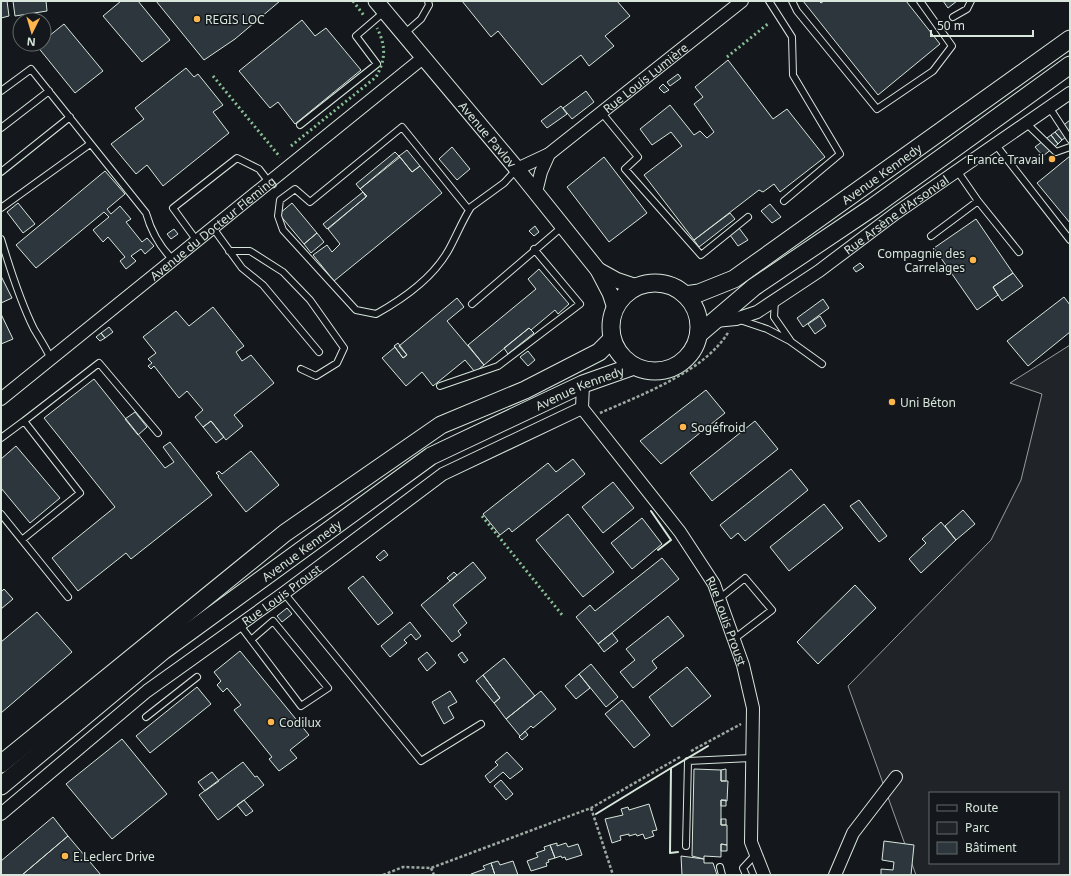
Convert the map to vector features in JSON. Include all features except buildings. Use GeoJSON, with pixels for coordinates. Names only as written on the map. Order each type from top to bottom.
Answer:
{"type":"FeatureCollection","features":[{"type":"Feature","properties":{"kind":"main road","name":"Avenue Kennedy"},"geometry":{"type":"LineString","coordinates":[[685,295],[704,291],[734,279],[1070,39]]}},
{"type":"Feature","properties":{"kind":"main road","name":"Avenue Kennedy"},"geometry":{"type":"LineString","coordinates":[[699,334],[754,287],[873,208],[1070,65]]}},
{"type":"Feature","properties":{"kind":"main road"},"geometry":{"type":"LineString","coordinates":[[649,284],[662,284],[674,288],[685,295],[694,306],[698,320],[699,334],[694,347],[686,358],[675,367],[662,371],[647,371],[634,366],[625,359],[617,350],[612,340],[612,318],[615,308],[621,299],[637,287],[649,284]]}},
{"type":"Feature","properties":{"kind":"main road","name":"Avenue Kennedy"},"geometry":{"type":"LineString","coordinates":[[1,764],[285,533],[441,425],[525,390],[599,352],[612,340]]}},
{"type":"Feature","properties":{"kind":"main road","name":"Avenue Kennedy"},"geometry":{"type":"LineString","coordinates":[[1,786],[163,651],[431,456],[583,384],[634,366]]}},
{"type":"Feature","properties":{"kind":"street","name":"Rue Louis Lumière"},"geometry":{"type":"LineString","coordinates":[[518,169],[549,154],[602,113],[734,5]]}},
{"type":"Feature","properties":{"kind":"street","name":"Avenue Pavlov"},"geometry":{"type":"LineString","coordinates":[[380,6],[518,169],[562,227],[598,270],[610,293],[615,308]]}},
{"type":"Feature","properties":{"kind":"street","name":"Avenue du Docteur Fleming"},"geometry":{"type":"LineString","coordinates":[[1,399],[424,57]]}},
{"type":"Feature","properties":{"kind":"street","name":"Rue Arsène d'Arsonval"},"geometry":{"type":"LineString","coordinates":[[715,321],[736,319],[757,312],[819,271],[896,213],[958,172],[1070,93]]}},
{"type":"Feature","properties":{"kind":"street","name":"Rue Louis Lumière"},"geometry":{"type":"LineString","coordinates":[[536,192],[541,172],[549,154]]}},
{"type":"Feature","properties":{"kind":"street","name":"Avenue Pavlov"},"geometry":{"type":"LineString","coordinates":[[598,270],[637,287]]}},
{"type":"Feature","properties":{"kind":"street"},"geometry":{"type":"LineString","coordinates":[[583,384],[586,413]]}},
{"type":"Feature","properties":{"kind":"street","name":"Rue Louis Proust"},"geometry":{"type":"LineString","coordinates":[[1,814],[146,691],[284,593],[443,474],[586,413],[680,532],[714,584],[720,598],[743,665],[752,708],[751,842],[764,875]]}},
{"type":"Feature","properties":{"kind":"street"},"geometry":{"type":"LineString","coordinates":[[834,874],[854,833],[896,777]]}},
{"type":"Feature","properties":{"kind":"lane"},"geometry":{"type":"LineString","coordinates":[[404,34],[421,19],[430,5],[428,1]]}},
{"type":"Feature","properties":{"kind":"lane"},"geometry":{"type":"LineString","coordinates":[[769,1],[792,37],[793,75],[840,154],[784,201]]}},
{"type":"Feature","properties":{"kind":"lane"},"geometry":{"type":"LineString","coordinates":[[792,1],[797,11],[877,109],[933,71],[952,46],[920,1]]}},
{"type":"Feature","properties":{"kind":"lane"},"geometry":{"type":"LineString","coordinates":[[954,17],[967,9],[972,1]]}},
{"type":"Feature","properties":{"kind":"lane"},"geometry":{"type":"LineString","coordinates":[[300,125],[377,64],[356,36],[380,6]]}},
{"type":"Feature","properties":{"kind":"lane"},"geometry":{"type":"LineString","coordinates":[[1,90],[31,69],[146,213],[150,228],[163,250],[173,260]]}},
{"type":"Feature","properties":{"kind":"lane"},"geometry":{"type":"LineString","coordinates":[[1,128],[49,91]]}},
{"type":"Feature","properties":{"kind":"lane"},"geometry":{"type":"LineString","coordinates":[[1049,107],[1070,139]]}},
{"type":"Feature","properties":{"kind":"lane"},"geometry":{"type":"LineString","coordinates":[[602,113],[638,157],[625,169],[701,255],[748,217]]}},
{"type":"Feature","properties":{"kind":"lane"},"geometry":{"type":"LineString","coordinates":[[1,172],[70,118]]}},
{"type":"Feature","properties":{"kind":"lane"},"geometry":{"type":"LineString","coordinates":[[1026,123],[1056,152],[1070,147]]}},
{"type":"Feature","properties":{"kind":"lane"},"geometry":{"type":"LineString","coordinates":[[469,210],[402,126],[310,202],[295,189],[280,200],[278,216],[283,230],[356,310],[376,314],[405,297],[436,267],[448,252],[461,222],[469,210],[471,207],[504,183],[518,169]]}},
{"type":"Feature","properties":{"kind":"lane"},"geometry":{"type":"LineString","coordinates":[[1,208],[90,144]]}},
{"type":"Feature","properties":{"kind":"lane"},"geometry":{"type":"LineString","coordinates":[[996,145],[1070,240]]}},
{"type":"Feature","properties":{"kind":"lane"},"geometry":{"type":"LineString","coordinates":[[197,241],[173,208],[237,158],[259,169],[269,182]]}},
{"type":"Feature","properties":{"kind":"lane"},"geometry":{"type":"LineString","coordinates":[[958,172],[978,201],[1019,252]]}},
{"type":"Feature","properties":{"kind":"lane"},"geometry":{"type":"LineString","coordinates":[[931,236],[978,201]]}},
{"type":"Feature","properties":{"kind":"lane"},"geometry":{"type":"LineString","coordinates":[[472,304],[534,249],[562,227]]}},
{"type":"Feature","properties":{"kind":"lane"},"geometry":{"type":"LineString","coordinates":[[213,228],[242,268],[263,285],[319,352]]}},
{"type":"Feature","properties":{"kind":"lane"},"geometry":{"type":"LineString","coordinates":[[1,238],[9,266],[29,316],[51,359]]}},
{"type":"Feature","properties":{"kind":"lane"},"geometry":{"type":"LineString","coordinates":[[440,386],[498,366],[580,304],[534,249]]}},
{"type":"Feature","properties":{"kind":"lane"},"geometry":{"type":"LineString","coordinates":[[229,250],[250,252],[283,272],[310,300],[344,348],[337,363],[316,376],[301,369]]}},
{"type":"Feature","properties":{"kind":"lane"},"geometry":{"type":"LineString","coordinates":[[775,300],[774,317],[790,341]]}},
{"type":"Feature","properties":{"kind":"lane"},"geometry":{"type":"LineString","coordinates":[[736,319],[767,329],[790,341],[822,364]]}},
{"type":"Feature","properties":{"kind":"lane"},"geometry":{"type":"LineString","coordinates":[[1,438],[24,422],[99,363],[158,433]]}},
{"type":"Feature","properties":{"kind":"lane"},"geometry":{"type":"LineString","coordinates":[[23,539],[80,493],[24,422]]}},
{"type":"Feature","properties":{"kind":"lane"},"geometry":{"type":"LineString","coordinates":[[1,514],[23,539],[68,597]]}},
{"type":"Feature","properties":{"kind":"lane"},"geometry":{"type":"LineString","coordinates":[[720,598],[745,578],[772,610],[734,639]]}},
{"type":"Feature","properties":{"kind":"lane"},"geometry":{"type":"LineString","coordinates":[[284,593],[421,761],[480,724]]}},
{"type":"Feature","properties":{"kind":"lane"},"geometry":{"type":"LineString","coordinates":[[239,624],[251,640],[301,706],[328,688],[273,621],[251,640]]}},
{"type":"Feature","properties":{"kind":"lane"},"geometry":{"type":"LineString","coordinates":[[146,717],[197,677]]}},
{"type":"Feature","properties":{"kind":"lane"},"geometry":{"type":"LineString","coordinates":[[686,846],[688,761],[751,758]]}},
{"type":"Feature","properties":{"kind":"lane"},"geometry":{"type":"LineString","coordinates":[[746,875],[743,868],[756,854]]}},
{"type":"Feature","properties":{"kind":"lane"},"geometry":{"type":"LineString","coordinates":[[720,867],[722,875]]}},
{"type":"Feature","properties":{"kind":"path"},"geometry":{"type":"LineString","coordinates":[[586,413],[660,387],[696,364],[724,340],[736,319]]}},
{"type":"Feature","properties":{"kind":"path"},"geometry":{"type":"LineString","coordinates":[[383,875],[404,867],[431,868],[591,808],[734,727],[752,719]]}},
{"type":"Feature","properties":{"kind":"path"},"geometry":{"type":"LineString","coordinates":[[591,808],[613,875]]}},
{"type":"Feature","properties":{"kind":"path"},"geometry":{"type":"LineString","coordinates":[[431,868],[434,875]]}},
{"type":"Feature","properties":{"kind":"green space"},"geometry":{"type":"Polygon","coordinates":[[[1070,345],[1070,875],[916,875],[848,686],[991,540],[1021,480],[1042,394],[1010,383],[1070,345]]]}},
{"type":"Feature","properties":{"kind":"hedge"},"geometry":{"type":"LineString","coordinates":[[353,1],[365,17]]}},
{"type":"Feature","properties":{"kind":"hedge"},"geometry":{"type":"LineString","coordinates":[[727,57],[769,23]]}},
{"type":"Feature","properties":{"kind":"hedge"},"geometry":{"type":"LineString","coordinates":[[291,146],[376,77],[382,64],[384,52],[377,28]]}},
{"type":"Feature","properties":{"kind":"hedge"},"geometry":{"type":"LineString","coordinates":[[213,76],[280,157]]}},
{"type":"Feature","properties":{"kind":"hedge"},"geometry":{"type":"LineString","coordinates":[[482,516],[563,616]]}},
{"type":"Feature","properties":{"kind":"wall"},"geometry":{"type":"LineString","coordinates":[[651,511],[671,540],[658,550]]}},
{"type":"Feature","properties":{"kind":"wall"},"geometry":{"type":"LineString","coordinates":[[678,852],[670,853],[671,768],[708,746]]}},
{"type":"Feature","properties":{"kind":"wall"},"geometry":{"type":"LineString","coordinates":[[596,814],[671,768]]}},
{"type":"Feature","properties":{"kind":"place","name":"REGIS LOC"},"geometry":{"type":"Point","coordinates":[197,19]}},
{"type":"Feature","properties":{"kind":"place","name":"France Travail"},"geometry":{"type":"Point","coordinates":[1052,159]}},
{"type":"Feature","properties":{"kind":"place","name":"Compagnie des Carrelages"},"geometry":{"type":"Point","coordinates":[973,260]}},
{"type":"Feature","properties":{"kind":"place","name":"Uni Béton"},"geometry":{"type":"Point","coordinates":[892,402]}},
{"type":"Feature","properties":{"kind":"place","name":"Sogéfroid"},"geometry":{"type":"Point","coordinates":[683,427]}},
{"type":"Feature","properties":{"kind":"place","name":"Codilux"},"geometry":{"type":"Point","coordinates":[271,722]}},
{"type":"Feature","properties":{"kind":"place","name":"E.Leclerc Drive"},"geometry":{"type":"Point","coordinates":[65,856]}}]}
